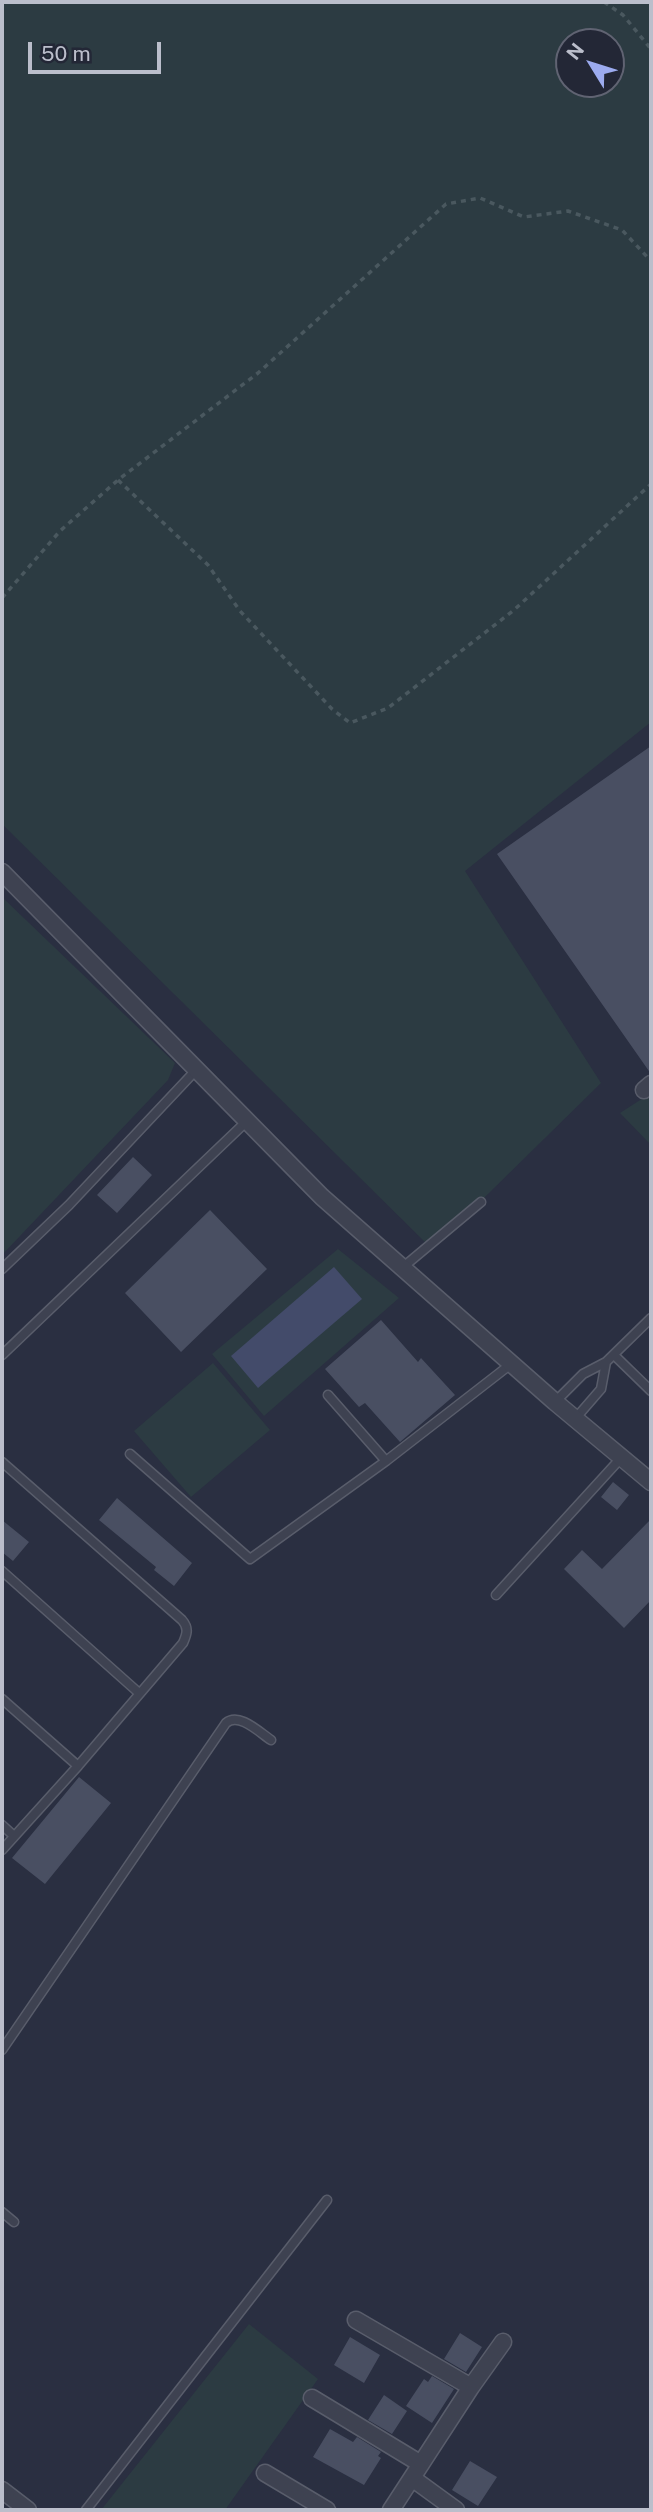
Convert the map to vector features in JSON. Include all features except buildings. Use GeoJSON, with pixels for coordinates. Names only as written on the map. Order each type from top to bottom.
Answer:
{"type":"FeatureCollection","features":[{"type":"Feature","properties":{"kind":"street"},"geometry":{"type":"LineString","coordinates":[[2,872],[323,1197],[511,1364],[651,1482]]}},
{"type":"Feature","properties":{"kind":"street"},"geometry":{"type":"LineString","coordinates":[[356,2320],[471,2387]]}},
{"type":"Feature","properties":{"kind":"street"},"geometry":{"type":"LineString","coordinates":[[391,2510],[503,2342]]}},
{"type":"Feature","properties":{"kind":"street"},"geometry":{"type":"LineString","coordinates":[[312,2398],[416,2471],[456,2510]]}},
{"type":"Feature","properties":{"kind":"street"},"geometry":{"type":"LineString","coordinates":[[265,2473],[327,2510]]}},
{"type":"Feature","properties":{"kind":"street"},"geometry":{"type":"LineString","coordinates":[[2,2490],[28,2510]]}},
{"type":"Feature","properties":{"kind":"lane"},"geometry":{"type":"LineString","coordinates":[[2,1269],[69,1205],[198,1069]]}},
{"type":"Feature","properties":{"kind":"lane"},"geometry":{"type":"LineString","coordinates":[[2,1355],[248,1119]]}},
{"type":"Feature","properties":{"kind":"lane"},"geometry":{"type":"LineString","coordinates":[[402,1268],[481,1202]]}},
{"type":"Feature","properties":{"kind":"lane"},"geometry":{"type":"LineString","coordinates":[[555,1402],[583,1374],[614,1355],[651,1318]]}},
{"type":"Feature","properties":{"kind":"lane"},"geometry":{"type":"LineString","coordinates":[[614,1355],[651,1391]]}},
{"type":"Feature","properties":{"kind":"lane"},"geometry":{"type":"LineString","coordinates":[[575,1419],[601,1389],[606,1362]]}},
{"type":"Feature","properties":{"kind":"lane"},"geometry":{"type":"LineString","coordinates":[[130,1454],[250,1559],[386,1461],[511,1364]]}},
{"type":"Feature","properties":{"kind":"lane"},"geometry":{"type":"LineString","coordinates":[[328,1395],[386,1461]]}},
{"type":"Feature","properties":{"kind":"lane"},"geometry":{"type":"LineString","coordinates":[[496,1595],[621,1458]]}},
{"type":"Feature","properties":{"kind":"lane"},"geometry":{"type":"LineString","coordinates":[[2,1462],[186,1625],[187,1634],[183,1643],[78,1766],[2,1850]]}},
{"type":"Feature","properties":{"kind":"lane"},"geometry":{"type":"LineString","coordinates":[[2,1571],[139,1693]]}},
{"type":"Feature","properties":{"kind":"lane"},"geometry":{"type":"LineString","coordinates":[[2,1699],[78,1766]]}},
{"type":"Feature","properties":{"kind":"lane"},"geometry":{"type":"LineString","coordinates":[[2,2050],[226,1723],[238,1719],[271,1740]]}},
{"type":"Feature","properties":{"kind":"lane"},"geometry":{"type":"LineString","coordinates":[[2,1825],[14,1836]]}},
{"type":"Feature","properties":{"kind":"lane"},"geometry":{"type":"LineString","coordinates":[[86,2510],[327,2200]]}},
{"type":"Feature","properties":{"kind":"lane"},"geometry":{"type":"LineString","coordinates":[[2,2212],[14,2222]]}},
{"type":"Feature","properties":{"kind":"path"},"geometry":{"type":"LineString","coordinates":[[604,2],[623,15],[651,49]]}},
{"type":"Feature","properties":{"kind":"path"},"geometry":{"type":"LineString","coordinates":[[2,598],[60,531],[118,480],[258,373],[446,204],[480,198],[524,217],[568,211],[622,230],[651,261]]}},
{"type":"Feature","properties":{"kind":"path"},"geometry":{"type":"LineString","coordinates":[[118,480],[208,565],[240,611],[332,709],[350,723],[388,708],[514,610],[651,484]]}},
{"type":"Feature","properties":{"kind":"shaded area"},"geometry":{"type":"Polygon","coordinates":[[[2,2],[651,2],[651,722],[465,871],[601,1083],[432,1249],[2,824],[2,2]]]}},
{"type":"Feature","properties":{"kind":"shaded area"},"geometry":{"type":"Polygon","coordinates":[[[2,897],[175,1063],[168,1080],[2,1255],[2,897]]]}},
{"type":"Feature","properties":{"kind":"shaded area"},"geometry":{"type":"Polygon","coordinates":[[[651,1093],[651,1145],[620,1113],[651,1093]]]}},
{"type":"Feature","properties":{"kind":"shaded area"},"geometry":{"type":"Polygon","coordinates":[[[338,1249],[399,1298],[264,1416],[212,1354],[338,1249]]]}},
{"type":"Feature","properties":{"kind":"shaded area"},"geometry":{"type":"Polygon","coordinates":[[[213,1363],[270,1430],[191,1497],[134,1431],[213,1363]]]}},
{"type":"Feature","properties":{"kind":"shaded area"},"geometry":{"type":"Polygon","coordinates":[[[249,2324],[318,2379],[225,2510],[101,2510],[249,2324]]]}},
{"type":"Feature","properties":{"kind":"water"},"geometry":{"type":"Polygon","coordinates":[[[334,1267],[362,1299],[258,1388],[231,1356],[334,1267]]]}}]}
